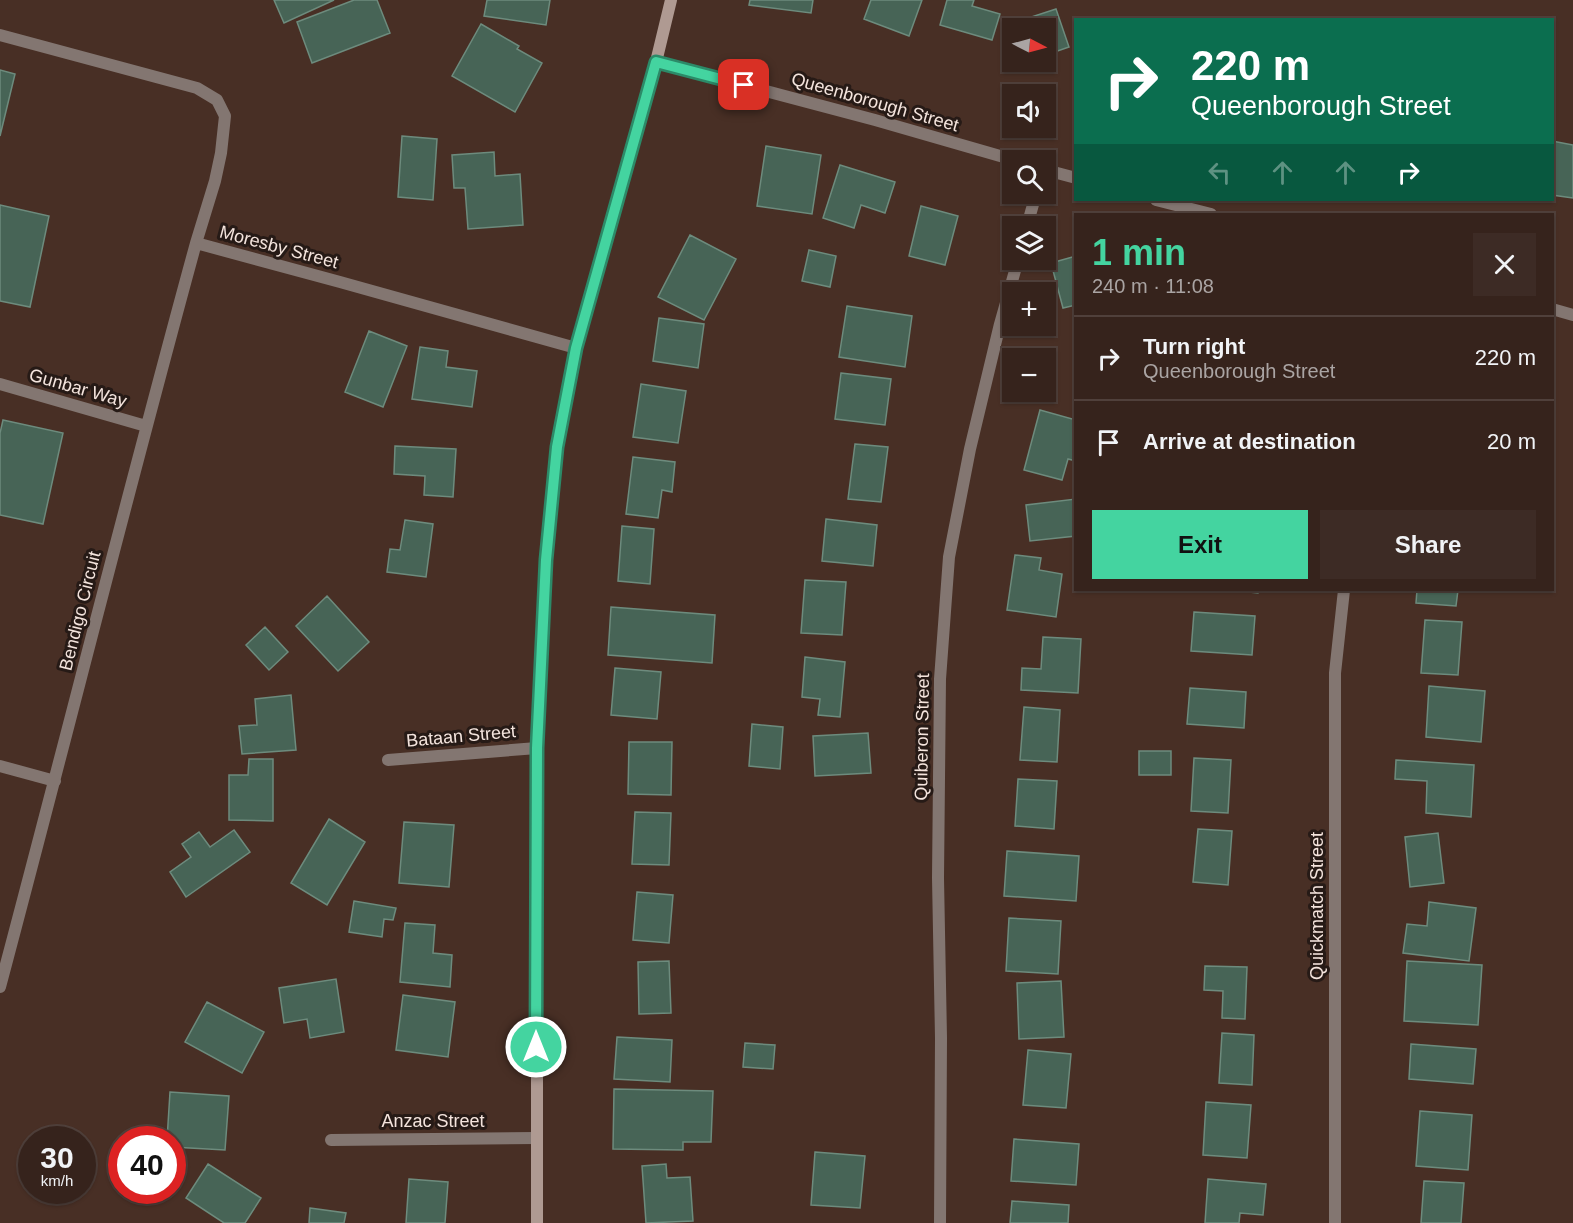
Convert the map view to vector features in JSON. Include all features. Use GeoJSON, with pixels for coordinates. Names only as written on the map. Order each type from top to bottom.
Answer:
{"type":"FeatureCollection","features":[{"type":"Feature","properties":{"kind":"street"},"geometry":{"type":"LineString","coordinates":[[537,1223],[537,748],[546,560],[557,447],[576,348],[656,62],[670,0]]}},
{"type":"Feature","properties":{"kind":"street","name":"Moresby Street"},"geometry":{"type":"LineString","coordinates":[[0,35],[197,88],[217,100],[225,116],[221,153],[196,243],[576,348]]}},
{"type":"Feature","properties":{"kind":"street","name":"Queenborough Street"},"geometry":{"type":"LineString","coordinates":[[656,62],[1002,157]]}},
{"type":"Feature","properties":{"kind":"street"},"geometry":{"type":"LineString","coordinates":[[1056,173],[1074,177]]}},
{"type":"Feature","properties":{"kind":"street"},"geometry":{"type":"LineString","coordinates":[[1160,201],[1207,213]]}},
{"type":"Feature","properties":{"kind":"street","name":"Bendigo Circuit"},"geometry":{"type":"LineString","coordinates":[[0,987],[196,243]]}},
{"type":"Feature","properties":{"kind":"street","name":"Quiberon Street"},"geometry":{"type":"LineString","coordinates":[[940,1223],[938,878],[940,679],[949,557],[970,449],[1015,270]]}},
{"type":"Feature","properties":{"kind":"street"},"geometry":{"type":"LineString","coordinates":[[1554,310],[1573,315]]}},
{"type":"Feature","properties":{"kind":"street","name":"Gunbar Way"},"geometry":{"type":"LineString","coordinates":[[0,384],[146,426]]}},
{"type":"Feature","properties":{"kind":"street","name":"Quickmatch Street"},"geometry":{"type":"LineString","coordinates":[[1335,1223],[1335,674],[1344,591]]}},
{"type":"Feature","properties":{"kind":"street","name":"Bataan Street"},"geometry":{"type":"LineString","coordinates":[[388,760],[537,748]]}},
{"type":"Feature","properties":{"kind":"street"},"geometry":{"type":"LineString","coordinates":[[0,766],[55,780]]}},
{"type":"Feature","properties":{"kind":"street","name":"Anzac Street"},"geometry":{"type":"LineString","coordinates":[[331,1140],[536,1138]]}},
{"type":"Feature","properties":{"kind":"building"},"geometry":{"type":"Polygon","coordinates":[[[274,0],[334,0],[284,23],[274,0]]]}},
{"type":"Feature","properties":{"kind":"building"},"geometry":{"type":"Polygon","coordinates":[[[354,0],[377,0],[390,33],[312,63],[297,22],[354,0]]]}},
{"type":"Feature","properties":{"kind":"building"},"geometry":{"type":"Polygon","coordinates":[[[487,0],[550,0],[546,25],[484,16],[487,0]]]}},
{"type":"Feature","properties":{"kind":"building"},"geometry":{"type":"Polygon","coordinates":[[[750,0],[813,0],[811,13],[749,5],[750,0]]]}},
{"type":"Feature","properties":{"kind":"building"},"geometry":{"type":"Polygon","coordinates":[[[871,0],[922,0],[909,36],[864,19],[871,0]]]}},
{"type":"Feature","properties":{"kind":"building"},"geometry":{"type":"Polygon","coordinates":[[[947,0],[974,0],[972,6],[1000,14],[992,40],[940,25],[947,0]]]}},
{"type":"Feature","properties":{"kind":"building"},"geometry":{"type":"Polygon","coordinates":[[[1056,9],[1069,47],[1056,52],[1056,18],[1028,18],[1056,9]]]}},
{"type":"Feature","properties":{"kind":"building"},"geometry":{"type":"Polygon","coordinates":[[[481,24],[519,46],[517,49],[542,63],[515,112],[452,76],[481,24]]]}},
{"type":"Feature","properties":{"kind":"building"},"geometry":{"type":"Polygon","coordinates":[[[0,70],[15,74],[0,136],[0,70]]]}},
{"type":"Feature","properties":{"kind":"building"},"geometry":{"type":"Polygon","coordinates":[[[402,136],[437,139],[433,200],[398,197],[402,136]]]}},
{"type":"Feature","properties":{"kind":"building"},"geometry":{"type":"Polygon","coordinates":[[[1554,141],[1573,145],[1573,198],[1554,195],[1554,141]]]}},
{"type":"Feature","properties":{"kind":"building"},"geometry":{"type":"Polygon","coordinates":[[[766,146],[821,155],[812,214],[757,206],[766,146]]]}},
{"type":"Feature","properties":{"kind":"building"},"geometry":{"type":"Polygon","coordinates":[[[494,152],[495,176],[520,174],[523,225],[468,229],[465,188],[454,188],[452,155],[494,152]]]}},
{"type":"Feature","properties":{"kind":"building"},"geometry":{"type":"Polygon","coordinates":[[[840,165],[895,182],[885,213],[861,205],[854,228],[823,218],[840,165]]]}},
{"type":"Feature","properties":{"kind":"building"},"geometry":{"type":"Polygon","coordinates":[[[0,205],[49,216],[30,307],[0,301],[0,205]]]}},
{"type":"Feature","properties":{"kind":"building"},"geometry":{"type":"Polygon","coordinates":[[[921,206],[958,216],[945,265],[909,256],[921,206]]]}},
{"type":"Feature","properties":{"kind":"building"},"geometry":{"type":"Polygon","coordinates":[[[690,235],[736,259],[704,320],[658,297],[690,235]]]}},
{"type":"Feature","properties":{"kind":"building"},"geometry":{"type":"Polygon","coordinates":[[[809,250],[836,256],[830,287],[802,281],[809,250]]]}},
{"type":"Feature","properties":{"kind":"building"},"geometry":{"type":"Polygon","coordinates":[[[1074,257],[1074,305],[1063,308],[1053,270],[1056,270],[1056,262],[1074,257]]]}},
{"type":"Feature","properties":{"kind":"building"},"geometry":{"type":"Polygon","coordinates":[[[847,306],[912,316],[905,367],[839,357],[847,306]]]}},
{"type":"Feature","properties":{"kind":"building"},"geometry":{"type":"Polygon","coordinates":[[[659,318],[704,324],[698,368],[653,361],[659,318]]]}},
{"type":"Feature","properties":{"kind":"building"},"geometry":{"type":"Polygon","coordinates":[[[369,331],[407,346],[383,407],[345,392],[369,331]]]}},
{"type":"Feature","properties":{"kind":"building"},"geometry":{"type":"Polygon","coordinates":[[[420,347],[448,351],[446,367],[477,371],[472,407],[412,399],[420,347]]]}},
{"type":"Feature","properties":{"kind":"building"},"geometry":{"type":"Polygon","coordinates":[[[841,373],[891,379],[885,425],[835,419],[841,373]]]}},
{"type":"Feature","properties":{"kind":"building"},"geometry":{"type":"Polygon","coordinates":[[[641,384],[686,391],[678,443],[633,437],[641,384]]]}},
{"type":"Feature","properties":{"kind":"building"},"geometry":{"type":"Polygon","coordinates":[[[1040,410],[1074,419],[1074,460],[1068,459],[1062,480],[1024,470],[1040,410]]]}},
{"type":"Feature","properties":{"kind":"building"},"geometry":{"type":"Polygon","coordinates":[[[3,420],[63,433],[43,524],[0,515],[0,433],[3,420]]]}},
{"type":"Feature","properties":{"kind":"building"},"geometry":{"type":"Polygon","coordinates":[[[855,444],[888,447],[881,502],[848,499],[855,444]]]}},
{"type":"Feature","properties":{"kind":"building"},"geometry":{"type":"Polygon","coordinates":[[[395,446],[456,449],[453,497],[424,495],[425,476],[394,474],[395,446]]]}},
{"type":"Feature","properties":{"kind":"building"},"geometry":{"type":"Polygon","coordinates":[[[633,457],[675,462],[672,492],[662,490],[658,518],[626,514],[633,457]]]}},
{"type":"Feature","properties":{"kind":"building"},"geometry":{"type":"Polygon","coordinates":[[[1074,499],[1074,536],[1030,541],[1026,505],[1074,499]]]}},
{"type":"Feature","properties":{"kind":"building"},"geometry":{"type":"Polygon","coordinates":[[[826,519],[877,525],[873,566],[822,561],[826,519]]]}},
{"type":"Feature","properties":{"kind":"building"},"geometry":{"type":"Polygon","coordinates":[[[405,520],[433,524],[426,577],[387,572],[390,549],[400,550],[405,520]]]}},
{"type":"Feature","properties":{"kind":"building"},"geometry":{"type":"Polygon","coordinates":[[[622,526],[654,529],[650,584],[618,581],[622,526]]]}},
{"type":"Feature","properties":{"kind":"building"},"geometry":{"type":"Polygon","coordinates":[[[1015,555],[1041,558],[1039,570],[1062,574],[1056,617],[1007,610],[1015,555]]]}},
{"type":"Feature","properties":{"kind":"building"},"geometry":{"type":"Polygon","coordinates":[[[805,580],[846,582],[842,635],[801,633],[805,580]]]}},
{"type":"Feature","properties":{"kind":"building"},"geometry":{"type":"Polygon","coordinates":[[[1417,591],[1458,591],[1456,606],[1416,603],[1417,591]]]}},
{"type":"Feature","properties":{"kind":"building"},"geometry":{"type":"Polygon","coordinates":[[[327,596],[369,642],[338,671],[296,626],[327,596]]]}},
{"type":"Feature","properties":{"kind":"building"},"geometry":{"type":"Polygon","coordinates":[[[611,607],[715,615],[712,663],[608,655],[611,607]]]}},
{"type":"Feature","properties":{"kind":"building"},"geometry":{"type":"Polygon","coordinates":[[[1194,612],[1255,616],[1252,655],[1191,651],[1194,612]]]}},
{"type":"Feature","properties":{"kind":"building"},"geometry":{"type":"Polygon","coordinates":[[[1425,620],[1462,622],[1458,675],[1421,673],[1425,620]]]}},
{"type":"Feature","properties":{"kind":"building"},"geometry":{"type":"Polygon","coordinates":[[[265,627],[288,652],[269,670],[246,645],[265,627]]]}},
{"type":"Feature","properties":{"kind":"building"},"geometry":{"type":"Polygon","coordinates":[[[1043,637],[1081,639],[1078,693],[1021,690],[1022,668],[1041,669],[1043,637]]]}},
{"type":"Feature","properties":{"kind":"building"},"geometry":{"type":"Polygon","coordinates":[[[805,657],[845,662],[840,717],[818,715],[820,699],[802,697],[805,657]]]}},
{"type":"Feature","properties":{"kind":"building"},"geometry":{"type":"Polygon","coordinates":[[[615,668],[661,672],[657,719],[611,715],[615,668]]]}},
{"type":"Feature","properties":{"kind":"building"},"geometry":{"type":"Polygon","coordinates":[[[1429,686],[1485,691],[1481,742],[1426,737],[1429,686]]]}},
{"type":"Feature","properties":{"kind":"building"},"geometry":{"type":"Polygon","coordinates":[[[1190,688],[1246,692],[1244,728],[1187,724],[1190,688]]]}},
{"type":"Feature","properties":{"kind":"building"},"geometry":{"type":"Polygon","coordinates":[[[291,695],[296,750],[242,754],[239,726],[257,725],[255,699],[291,695]]]}},
{"type":"Feature","properties":{"kind":"building"},"geometry":{"type":"Polygon","coordinates":[[[1024,707],[1060,710],[1057,762],[1020,760],[1024,707]]]}},
{"type":"Feature","properties":{"kind":"building"},"geometry":{"type":"Polygon","coordinates":[[[752,724],[783,727],[780,769],[749,766],[752,724]]]}},
{"type":"Feature","properties":{"kind":"building"},"geometry":{"type":"Polygon","coordinates":[[[868,733],[871,773],[815,776],[813,736],[868,733]]]}},
{"type":"Feature","properties":{"kind":"building"},"geometry":{"type":"Polygon","coordinates":[[[629,742],[672,742],[671,795],[628,794],[629,742]]]}},
{"type":"Feature","properties":{"kind":"building"},"geometry":{"type":"Polygon","coordinates":[[[1139,751],[1171,751],[1171,775],[1139,775],[1139,751]]]}},
{"type":"Feature","properties":{"kind":"building"},"geometry":{"type":"Polygon","coordinates":[[[1194,758],[1231,760],[1228,813],[1191,811],[1194,758]]]}},
{"type":"Feature","properties":{"kind":"building"},"geometry":{"type":"Polygon","coordinates":[[[249,759],[273,759],[273,821],[229,820],[229,775],[248,775],[249,759]]]}},
{"type":"Feature","properties":{"kind":"building"},"geometry":{"type":"Polygon","coordinates":[[[1396,760],[1474,765],[1471,817],[1426,813],[1427,781],[1395,779],[1396,760]]]}},
{"type":"Feature","properties":{"kind":"building"},"geometry":{"type":"Polygon","coordinates":[[[1018,779],[1057,781],[1054,829],[1015,826],[1018,779]]]}},
{"type":"Feature","properties":{"kind":"building"},"geometry":{"type":"Polygon","coordinates":[[[635,812],[671,813],[669,865],[632,864],[635,812]]]}},
{"type":"Feature","properties":{"kind":"building"},"geometry":{"type":"Polygon","coordinates":[[[329,819],[365,842],[327,905],[291,883],[329,819]]]}},
{"type":"Feature","properties":{"kind":"building"},"geometry":{"type":"Polygon","coordinates":[[[404,822],[454,825],[449,887],[399,883],[404,822]]]}},
{"type":"Feature","properties":{"kind":"building"},"geometry":{"type":"Polygon","coordinates":[[[1198,829],[1232,831],[1228,885],[1193,882],[1198,829]]]}},
{"type":"Feature","properties":{"kind":"building"},"geometry":{"type":"Polygon","coordinates":[[[234,830],[250,852],[186,897],[170,872],[191,857],[182,844],[199,832],[210,847],[234,830]]]}},
{"type":"Feature","properties":{"kind":"building"},"geometry":{"type":"Polygon","coordinates":[[[1438,833],[1444,883],[1410,887],[1405,837],[1438,833]]]}},
{"type":"Feature","properties":{"kind":"building"},"geometry":{"type":"Polygon","coordinates":[[[1007,851],[1079,856],[1076,901],[1004,896],[1007,851]]]}},
{"type":"Feature","properties":{"kind":"building"},"geometry":{"type":"Polygon","coordinates":[[[637,892],[673,895],[669,943],[633,940],[637,892]]]}},
{"type":"Feature","properties":{"kind":"building"},"geometry":{"type":"Polygon","coordinates":[[[354,901],[396,908],[393,920],[384,919],[382,937],[349,932],[354,901]]]}},
{"type":"Feature","properties":{"kind":"building"},"geometry":{"type":"Polygon","coordinates":[[[1429,902],[1476,908],[1469,961],[1403,953],[1407,924],[1427,926],[1429,902]]]}},
{"type":"Feature","properties":{"kind":"building"},"geometry":{"type":"Polygon","coordinates":[[[1009,918],[1061,921],[1058,974],[1006,971],[1009,918]]]}},
{"type":"Feature","properties":{"kind":"building"},"geometry":{"type":"Polygon","coordinates":[[[405,923],[435,925],[433,953],[452,955],[450,987],[400,982],[405,923]]]}},
{"type":"Feature","properties":{"kind":"building"},"geometry":{"type":"Polygon","coordinates":[[[669,961],[671,1013],[639,1014],[638,962],[669,961]]]}},
{"type":"Feature","properties":{"kind":"building"},"geometry":{"type":"Polygon","coordinates":[[[1407,961],[1482,965],[1478,1025],[1404,1021],[1407,961]]]}},
{"type":"Feature","properties":{"kind":"building"},"geometry":{"type":"Polygon","coordinates":[[[1205,966],[1247,967],[1245,1019],[1222,1018],[1223,991],[1204,990],[1205,966]]]}},
{"type":"Feature","properties":{"kind":"building"},"geometry":{"type":"Polygon","coordinates":[[[336,979],[344,1032],[310,1038],[307,1019],[284,1023],[279,988],[336,979]]]}},
{"type":"Feature","properties":{"kind":"building"},"geometry":{"type":"Polygon","coordinates":[[[1061,981],[1064,1037],[1019,1039],[1017,983],[1061,981]]]}},
{"type":"Feature","properties":{"kind":"building"},"geometry":{"type":"Polygon","coordinates":[[[403,995],[455,1002],[448,1057],[396,1050],[403,995]]]}},
{"type":"Feature","properties":{"kind":"building"},"geometry":{"type":"Polygon","coordinates":[[[207,1002],[264,1032],[242,1073],[185,1042],[207,1002]]]}},
{"type":"Feature","properties":{"kind":"building"},"geometry":{"type":"Polygon","coordinates":[[[1222,1033],[1254,1035],[1252,1085],[1219,1083],[1222,1033]]]}},
{"type":"Feature","properties":{"kind":"building"},"geometry":{"type":"Polygon","coordinates":[[[617,1037],[672,1040],[670,1082],[614,1079],[617,1037]]]}},
{"type":"Feature","properties":{"kind":"building"},"geometry":{"type":"Polygon","coordinates":[[[745,1043],[775,1045],[773,1069],[743,1067],[745,1043]]]}},
{"type":"Feature","properties":{"kind":"building"},"geometry":{"type":"Polygon","coordinates":[[[1411,1044],[1476,1049],[1473,1084],[1409,1079],[1411,1044]]]}},
{"type":"Feature","properties":{"kind":"building"},"geometry":{"type":"Polygon","coordinates":[[[1028,1050],[1071,1054],[1066,1108],[1023,1105],[1028,1050]]]}},
{"type":"Feature","properties":{"kind":"building"},"geometry":{"type":"Polygon","coordinates":[[[614,1089],[713,1091],[711,1142],[683,1142],[683,1150],[613,1149],[614,1089]]]}},
{"type":"Feature","properties":{"kind":"building"},"geometry":{"type":"Polygon","coordinates":[[[170,1092],[229,1096],[225,1150],[186,1148],[186,1126],[168,1126],[170,1092]]]}},
{"type":"Feature","properties":{"kind":"building"},"geometry":{"type":"Polygon","coordinates":[[[1206,1102],[1251,1105],[1247,1158],[1203,1155],[1206,1102]]]}},
{"type":"Feature","properties":{"kind":"building"},"geometry":{"type":"Polygon","coordinates":[[[1420,1111],[1472,1115],[1468,1170],[1416,1166],[1420,1111]]]}},
{"type":"Feature","properties":{"kind":"building"},"geometry":{"type":"Polygon","coordinates":[[[1014,1139],[1079,1144],[1076,1185],[1011,1181],[1014,1139]]]}},
{"type":"Feature","properties":{"kind":"building"},"geometry":{"type":"Polygon","coordinates":[[[815,1152],[865,1156],[860,1208],[811,1205],[815,1152]]]}},
{"type":"Feature","properties":{"kind":"building"},"geometry":{"type":"Polygon","coordinates":[[[208,1164],[261,1198],[245,1223],[224,1223],[186,1198],[208,1164]]]}},
{"type":"Feature","properties":{"kind":"building"},"geometry":{"type":"Polygon","coordinates":[[[666,1164],[667,1178],[690,1177],[693,1221],[646,1223],[642,1166],[666,1164]]]}},
{"type":"Feature","properties":{"kind":"building"},"geometry":{"type":"Polygon","coordinates":[[[409,1179],[448,1182],[445,1223],[406,1223],[409,1179]]]}},
{"type":"Feature","properties":{"kind":"building"},"geometry":{"type":"Polygon","coordinates":[[[1208,1179],[1266,1184],[1263,1215],[1240,1213],[1239,1223],[1205,1223],[1208,1179]]]}},
{"type":"Feature","properties":{"kind":"building"},"geometry":{"type":"Polygon","coordinates":[[[1424,1181],[1464,1183],[1461,1223],[1421,1223],[1424,1181]]]}},
{"type":"Feature","properties":{"kind":"building"},"geometry":{"type":"Polygon","coordinates":[[[1012,1201],[1069,1205],[1068,1223],[1010,1223],[1012,1201]]]}},
{"type":"Feature","properties":{"kind":"building"},"geometry":{"type":"Polygon","coordinates":[[[310,1208],[346,1213],[344,1223],[309,1223],[310,1208]]]}},
{"type":"Feature","properties":{"kind":"route"},"geometry":{"type":"LineString","coordinates":[[536,1047],[537,748],[546,560],[557,447],[576,348],[656,62],[744,85]]}}]}
